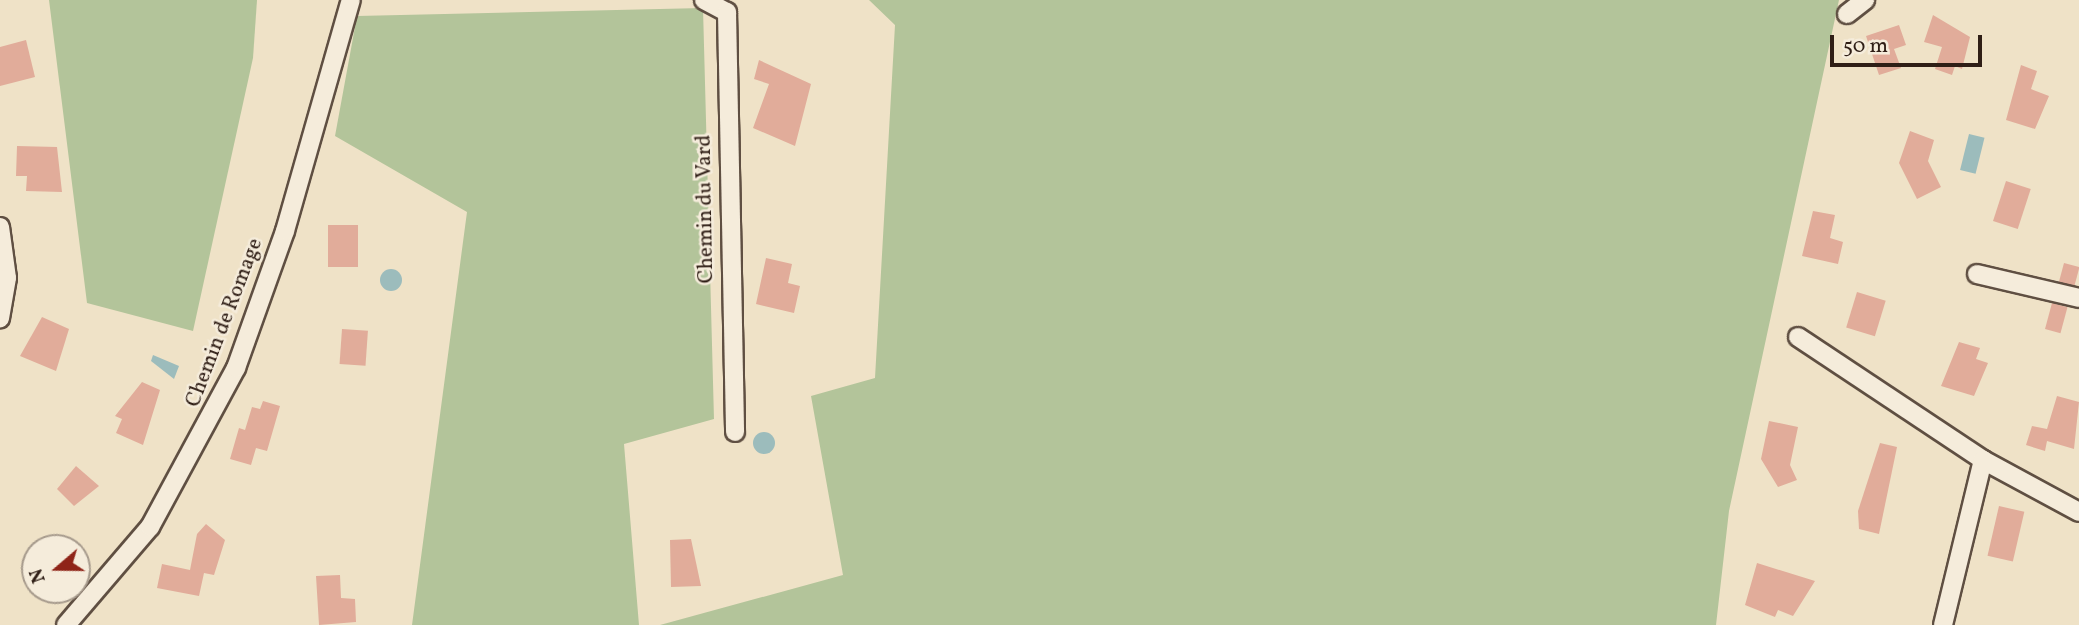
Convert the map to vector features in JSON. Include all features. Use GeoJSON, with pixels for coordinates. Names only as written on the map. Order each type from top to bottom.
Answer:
{"type":"FeatureCollection","features":[{"type":"Feature","properties":{"kind":"street","name":"Chemin de Romage"},"geometry":{"type":"LineString","coordinates":[[66,625],[150,527],[236,368],[285,231],[351,0]]}},
{"type":"Feature","properties":{"kind":"street","name":"Chemin du Vard"},"geometry":{"type":"LineString","coordinates":[[704,0],[727,12],[734,432]]}},
{"type":"Feature","properties":{"kind":"street"},"geometry":{"type":"LineString","coordinates":[[1847,15],[1864,0]]}},
{"type":"Feature","properties":{"kind":"street"},"geometry":{"type":"LineString","coordinates":[[0,227],[6,278],[0,318]]}},
{"type":"Feature","properties":{"kind":"street"},"geometry":{"type":"LineString","coordinates":[[1977,274],[2079,299]]}},
{"type":"Feature","properties":{"kind":"street"},"geometry":{"type":"LineString","coordinates":[[1798,337],[1983,460],[2079,512]]}},
{"type":"Feature","properties":{"kind":"street"},"geometry":{"type":"LineString","coordinates":[[1943,625],[1983,460]]}},
{"type":"Feature","properties":{"kind":"green space"},"geometry":{"type":"Polygon","coordinates":[[[49,0],[257,0],[253,58],[193,331],[87,303],[49,0]]]}},
{"type":"Feature","properties":{"kind":"green space"},"geometry":{"type":"Polygon","coordinates":[[[869,0],[1839,0],[1729,511],[1716,625],[660,625],[843,575],[811,396],[875,378],[895,25],[869,0]]]}},
{"type":"Feature","properties":{"kind":"green space"},"geometry":{"type":"Polygon","coordinates":[[[703,8],[714,419],[624,444],[639,625],[412,625],[467,212],[335,136],[357,16],[703,8]]]}},
{"type":"Feature","properties":{"kind":"water"},"geometry":{"type":"Polygon","coordinates":[[[1969,134],[1985,138],[1976,174],[1960,170],[1969,134]]]}},
{"type":"Feature","properties":{"kind":"water"},"geometry":{"type":"Polygon","coordinates":[[[391,269],[399,272],[402,280],[399,288],[391,291],[383,288],[380,280],[383,272],[391,269]]]}},
{"type":"Feature","properties":{"kind":"water"},"geometry":{"type":"Polygon","coordinates":[[[153,355],[179,366],[174,379],[151,361],[153,355]]]}},
{"type":"Feature","properties":{"kind":"water"},"geometry":{"type":"Polygon","coordinates":[[[764,432],[772,435],[775,443],[772,451],[764,454],[756,451],[753,443],[756,435],[764,432]]]}},
{"type":"Feature","properties":{"kind":"building"},"geometry":{"type":"Polygon","coordinates":[[[1933,15],[1970,37],[1962,69],[1955,66],[1952,75],[1935,69],[1942,47],[1924,42],[1933,15]]]}},
{"type":"Feature","properties":{"kind":"building"},"geometry":{"type":"Polygon","coordinates":[[[1899,25],[1906,45],[1894,49],[1901,68],[1879,75],[1866,36],[1899,25]]]}},
{"type":"Feature","properties":{"kind":"building"},"geometry":{"type":"Polygon","coordinates":[[[26,40],[35,77],[0,86],[0,47],[26,40]]]}},
{"type":"Feature","properties":{"kind":"building"},"geometry":{"type":"Polygon","coordinates":[[[759,60],[811,84],[795,146],[753,128],[769,84],[754,79],[759,60]]]}},
{"type":"Feature","properties":{"kind":"building"},"geometry":{"type":"Polygon","coordinates":[[[2021,65],[2037,71],[2031,89],[2049,96],[2035,129],[2006,120],[2021,65]]]}},
{"type":"Feature","properties":{"kind":"building"},"geometry":{"type":"Polygon","coordinates":[[[1910,131],[1934,140],[1928,161],[1941,187],[1917,199],[1899,163],[1910,131]]]}},
{"type":"Feature","properties":{"kind":"building"},"geometry":{"type":"Polygon","coordinates":[[[17,146],[57,147],[62,192],[26,191],[27,176],[16,176],[17,146]]]}},
{"type":"Feature","properties":{"kind":"building"},"geometry":{"type":"Polygon","coordinates":[[[2006,181],[2031,189],[2018,229],[1993,221],[2006,181]]]}},
{"type":"Feature","properties":{"kind":"building"},"geometry":{"type":"Polygon","coordinates":[[[1813,211],[1835,215],[1830,238],[1843,242],[1838,264],[1802,256],[1813,211]]]}},
{"type":"Feature","properties":{"kind":"building"},"geometry":{"type":"Polygon","coordinates":[[[328,225],[358,225],[358,267],[328,267],[328,225]]]}},
{"type":"Feature","properties":{"kind":"building"},"geometry":{"type":"Polygon","coordinates":[[[766,258],[792,264],[788,283],[800,286],[794,313],[756,304],[766,258]]]}},
{"type":"Feature","properties":{"kind":"building"},"geometry":{"type":"Polygon","coordinates":[[[2064,263],[2079,267],[2074,286],[2059,282],[2064,263]]]}},
{"type":"Feature","properties":{"kind":"building"},"geometry":{"type":"Polygon","coordinates":[[[1857,292],[1886,301],[1875,336],[1846,327],[1857,292]]]}},
{"type":"Feature","properties":{"kind":"building"},"geometry":{"type":"Polygon","coordinates":[[[2052,303],[2067,307],[2060,333],[2045,329],[2052,303]]]}},
{"type":"Feature","properties":{"kind":"building"},"geometry":{"type":"Polygon","coordinates":[[[42,317],[69,329],[56,371],[20,356],[42,317]]]}},
{"type":"Feature","properties":{"kind":"building"},"geometry":{"type":"Polygon","coordinates":[[[342,329],[368,331],[365,366],[340,364],[342,329]]]}},
{"type":"Feature","properties":{"kind":"building"},"geometry":{"type":"Polygon","coordinates":[[[1959,342],[1980,348],[1976,359],[1988,363],[1974,396],[1941,386],[1959,342]]]}},
{"type":"Feature","properties":{"kind":"building"},"geometry":{"type":"Polygon","coordinates":[[[142,382],[160,390],[143,445],[116,433],[122,419],[115,416],[142,382]]]}},
{"type":"Feature","properties":{"kind":"building"},"geometry":{"type":"Polygon","coordinates":[[[2057,396],[2079,402],[2074,449],[2047,441],[2045,451],[2026,445],[2032,426],[2047,429],[2057,396]]]}},
{"type":"Feature","properties":{"kind":"building"},"geometry":{"type":"Polygon","coordinates":[[[263,401],[280,406],[267,451],[256,448],[251,465],[230,459],[239,428],[245,430],[252,407],[260,409],[263,401]]]}},
{"type":"Feature","properties":{"kind":"building"},"geometry":{"type":"Polygon","coordinates":[[[1769,421],[1798,427],[1790,465],[1797,480],[1778,487],[1761,459],[1769,421]]]}},
{"type":"Feature","properties":{"kind":"building"},"geometry":{"type":"Polygon","coordinates":[[[1880,443],[1897,447],[1879,534],[1859,529],[1858,511],[1880,443]]]}},
{"type":"Feature","properties":{"kind":"building"},"geometry":{"type":"Polygon","coordinates":[[[76,466],[99,486],[74,506],[57,489],[76,466]]]}},
{"type":"Feature","properties":{"kind":"building"},"geometry":{"type":"Polygon","coordinates":[[[1999,506],[2024,512],[2013,562],[1988,556],[1999,506]]]}},
{"type":"Feature","properties":{"kind":"building"},"geometry":{"type":"Polygon","coordinates":[[[206,524],[225,540],[214,575],[204,573],[199,596],[157,588],[162,564],[190,570],[197,534],[206,524]]]}},
{"type":"Feature","properties":{"kind":"building"},"geometry":{"type":"Polygon","coordinates":[[[691,539],[701,586],[671,587],[670,540],[691,539]]]}},
{"type":"Feature","properties":{"kind":"building"},"geometry":{"type":"Polygon","coordinates":[[[1757,563],[1815,581],[1793,616],[1778,610],[1775,617],[1745,605],[1757,563]]]}},
{"type":"Feature","properties":{"kind":"building"},"geometry":{"type":"Polygon","coordinates":[[[340,575],[341,598],[355,599],[356,622],[319,625],[316,576],[340,575]]]}}]}
